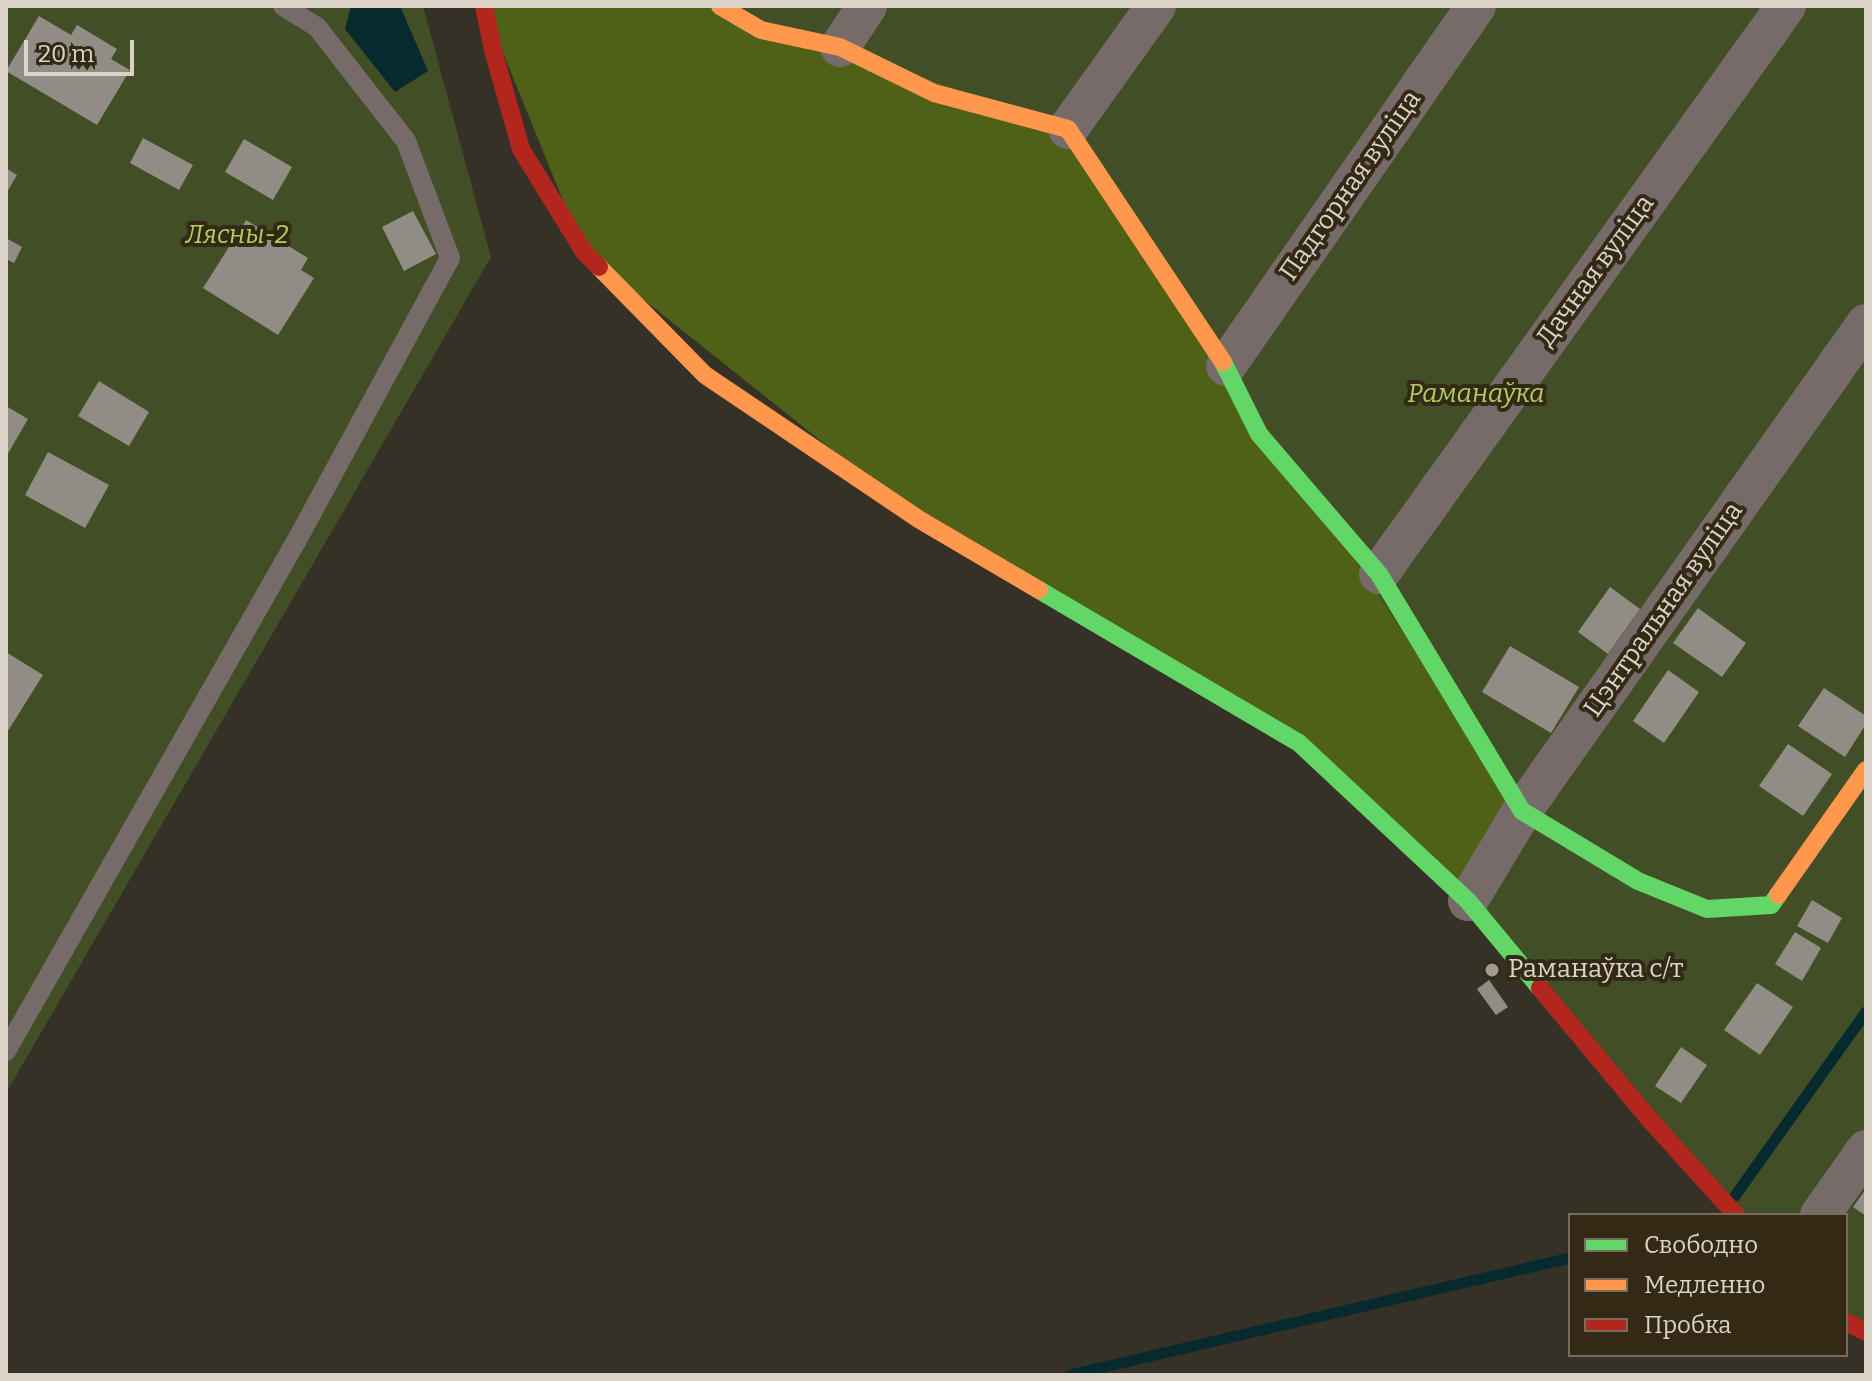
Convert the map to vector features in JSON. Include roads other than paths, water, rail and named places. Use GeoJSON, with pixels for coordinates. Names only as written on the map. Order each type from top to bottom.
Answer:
{"type":"FeatureCollection","features":[{"type":"Feature","properties":{"kind":"main road"},"geometry":{"type":"LineString","coordinates":[[484,6],[521,149],[584,252],[705,375],[920,520],[1299,743],[1468,901],[1650,1120],[1734,1213]]}},
{"type":"Feature","properties":{"kind":"main road"},"geometry":{"type":"LineString","coordinates":[[720,6],[761,30],[840,47],[934,93],[1068,129],[1226,366],[1259,434],[1379,574],[1522,811],[1638,881],[1707,909],[1771,905],[1866,770]]}},
{"type":"Feature","properties":{"kind":"main road"},"geometry":{"type":"LineString","coordinates":[[1848,1323],[1866,1332]]}},
{"type":"Feature","properties":{"kind":"street"},"geometry":{"type":"LineString","coordinates":[[840,47],[867,6]]}},
{"type":"Feature","properties":{"kind":"street"},"geometry":{"type":"LineString","coordinates":[[1068,129],[1156,6]]}},
{"type":"Feature","properties":{"kind":"street","name":"Падгорная вуліца"},"geometry":{"type":"LineString","coordinates":[[1226,366],[1476,6]]}},
{"type":"Feature","properties":{"kind":"street","name":"Дачная вуліца"},"geometry":{"type":"LineString","coordinates":[[1379,574],[1786,6]]}},
{"type":"Feature","properties":{"kind":"street","name":"Цэнтральная вуліца"},"geometry":{"type":"LineString","coordinates":[[1468,901],[1522,811],[1866,324]]}},
{"type":"Feature","properties":{"kind":"street"},"geometry":{"type":"LineString","coordinates":[[1821,1213],[1866,1150]]}},
{"type":"Feature","properties":{"kind":"lane"},"geometry":{"type":"LineString","coordinates":[[6,1051],[290,552],[450,258],[406,141],[317,27],[283,6]]}},
{"type":"Feature","properties":{"kind":"water"},"geometry":{"type":"Polygon","coordinates":[[[351,6],[400,6],[428,71],[395,92],[345,29],[351,6]]]}},
{"type":"Feature","properties":{"kind":"waterway"},"geometry":{"type":"LineString","coordinates":[[1735,1196],[1866,1012]]}},
{"type":"Feature","properties":{"kind":"waterway"},"geometry":{"type":"LineString","coordinates":[[1070,1375],[1568,1258]]}},
{"type":"Feature","properties":{"kind":"place","name":"Раманаўка с/т"},"geometry":{"type":"Point","coordinates":[1492,970]}},
{"type":"Feature","properties":{"kind":"park label","name":"Лясны-2"},"geometry":{"type":"Point","coordinates":[237,236]}},
{"type":"Feature","properties":{"kind":"park label","name":"Раманаўка"},"geometry":{"type":"Point","coordinates":[1476,395]}}]}
